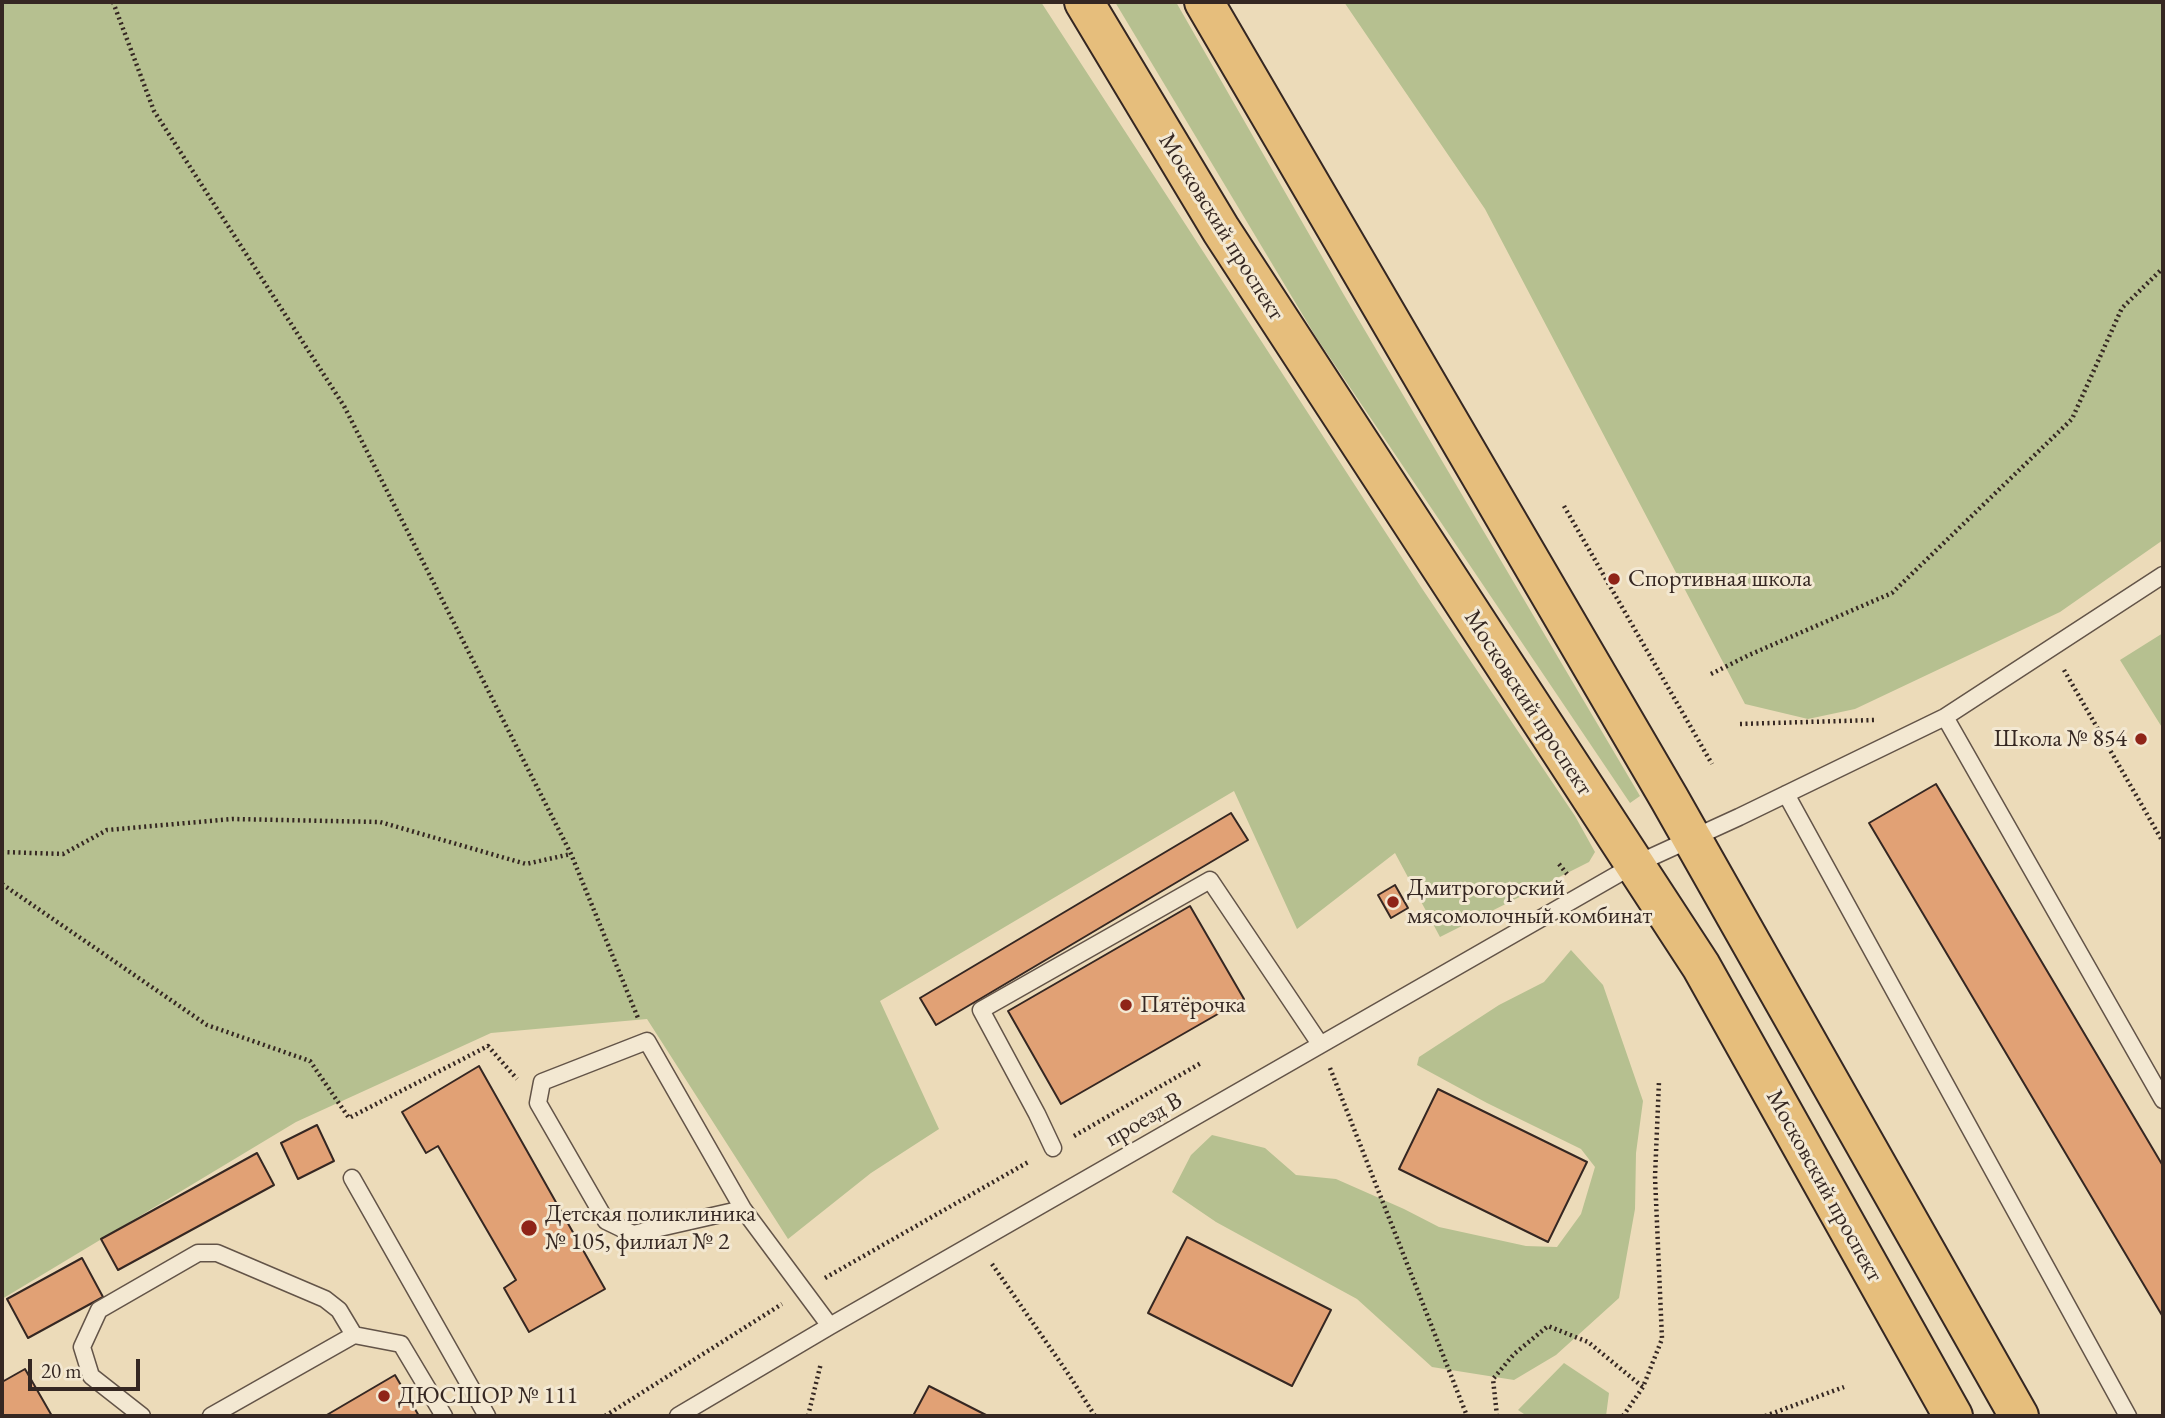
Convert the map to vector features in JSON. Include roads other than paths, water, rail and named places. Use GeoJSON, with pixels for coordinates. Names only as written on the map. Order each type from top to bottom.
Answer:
{"type":"FeatureCollection","features":[{"type":"Feature","properties":{"kind":"main road","name":"Московский проспект"},"geometry":{"type":"LineString","coordinates":[[1084,2],[1221,230],[1701,966],[1953,1416]]}},
{"type":"Feature","properties":{"kind":"main road"},"geometry":{"type":"LineString","coordinates":[[1204,2],[1692,838],[2019,1416]]}},
{"type":"Feature","properties":{"kind":"lane","name":"проезд B"},"geometry":{"type":"LineString","coordinates":[[678,1416],[1634,865],[1945,717],[2163,575]]}},
{"type":"Feature","properties":{"kind":"lane"},"geometry":{"type":"LineString","coordinates":[[1945,717],[2163,1100]]}},
{"type":"Feature","properties":{"kind":"lane"},"geometry":{"type":"LineString","coordinates":[[1786,794],[2128,1416]]}},
{"type":"Feature","properties":{"kind":"lane"},"geometry":{"type":"LineString","coordinates":[[1053,1148],[981,1010],[1210,880],[1320,1044]]}},
{"type":"Feature","properties":{"kind":"lane"},"geometry":{"type":"LineString","coordinates":[[743,1209],[633,1234],[606,1221],[538,1103],[542,1082],[647,1041],[743,1209],[830,1326]]}},
{"type":"Feature","properties":{"kind":"lane"},"geometry":{"type":"LineString","coordinates":[[352,1178],[487,1416]]}},
{"type":"Feature","properties":{"kind":"lane"},"geometry":{"type":"LineString","coordinates":[[142,1416],[91,1376],[82,1348],[99,1310],[198,1253],[216,1253],[326,1299],[339,1310],[354,1335]]}},
{"type":"Feature","properties":{"kind":"lane"},"geometry":{"type":"LineString","coordinates":[[211,1416],[354,1335],[401,1344],[443,1416]]}},
{"type":"Feature","properties":{"kind":"place","name":"Спортивная школа"},"geometry":{"type":"Point","coordinates":[1614,579]}},
{"type":"Feature","properties":{"kind":"place","name":"Школа № 854"},"geometry":{"type":"Point","coordinates":[2141,739]}},
{"type":"Feature","properties":{"kind":"place","name":"Дмитрогорский мясомолочный комбинат"},"geometry":{"type":"Point","coordinates":[1393,902]}},
{"type":"Feature","properties":{"kind":"place","name":"Пятёрочка"},"geometry":{"type":"Point","coordinates":[1126,1005]}},
{"type":"Feature","properties":{"kind":"place","name":"Детская поликлиника № 105, филиал № 2"},"geometry":{"type":"Point","coordinates":[529,1228]}},
{"type":"Feature","properties":{"kind":"place","name":"ДЮСШОР № 111"},"geometry":{"type":"Point","coordinates":[384,1396]}}]}
